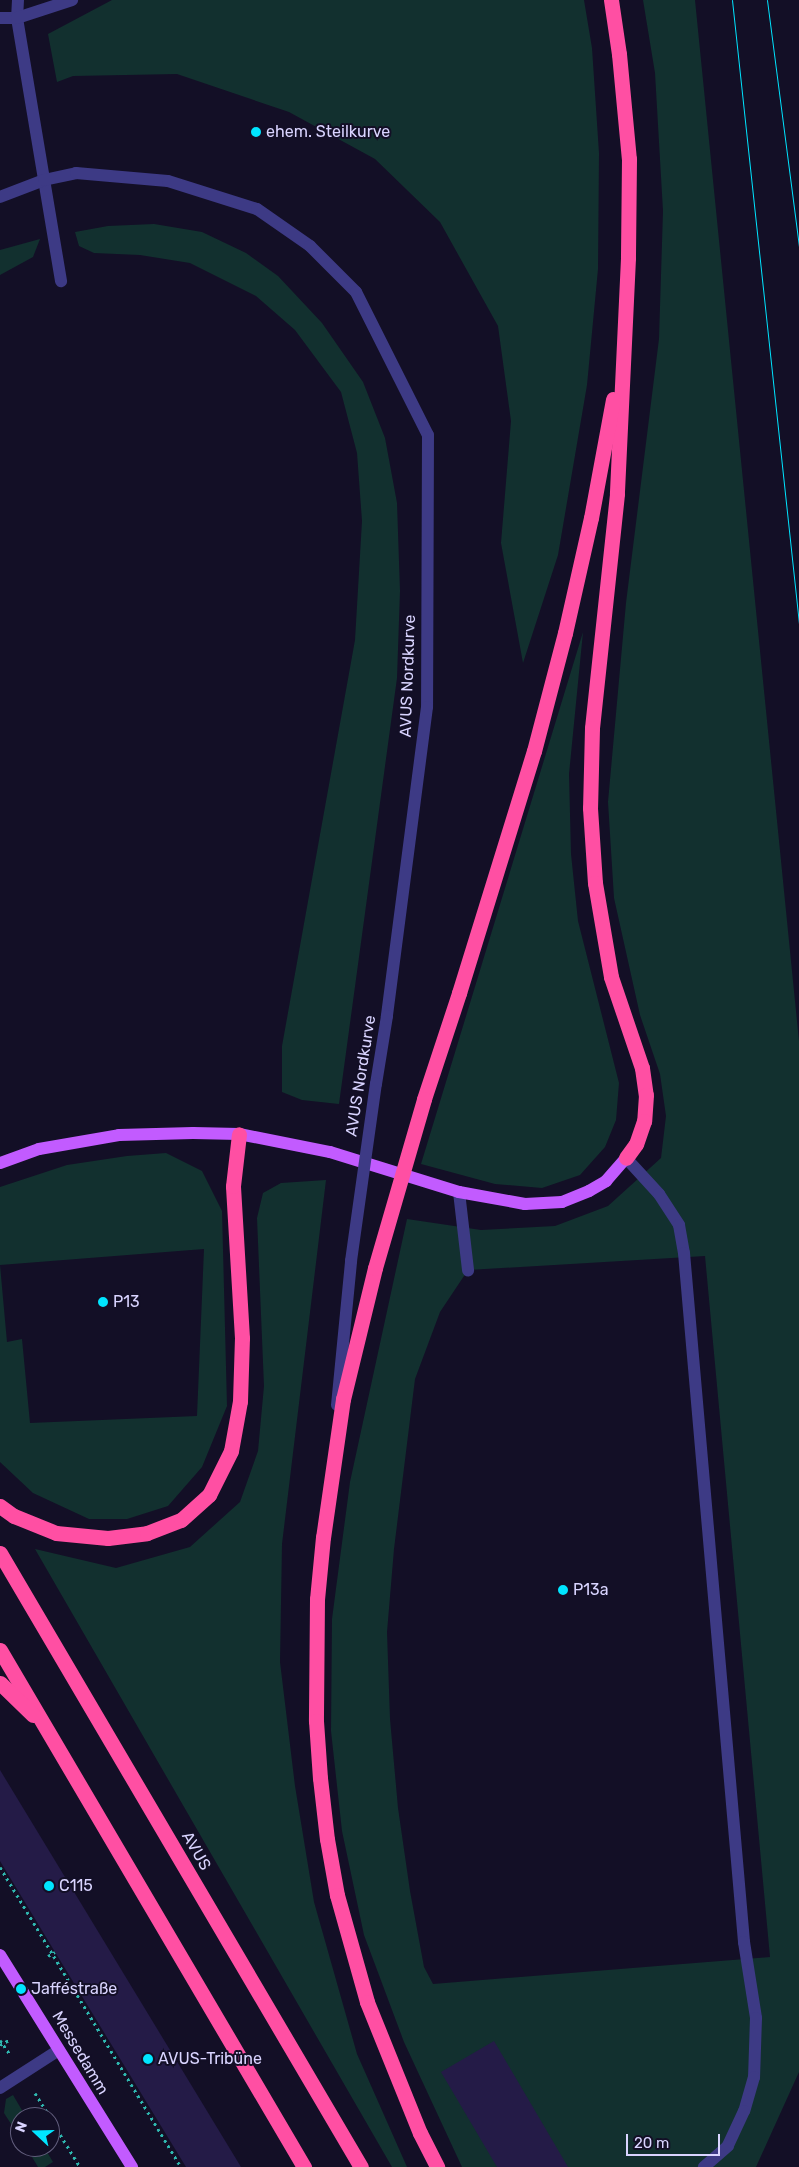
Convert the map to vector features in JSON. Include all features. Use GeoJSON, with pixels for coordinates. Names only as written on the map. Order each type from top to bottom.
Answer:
{"type":"FeatureCollection","features":[{"type":"Feature","properties":{"kind":"highway"},"geometry":{"type":"LineString","coordinates":[[611,0],[619,54],[629,159],[628,258],[617,494],[592,728],[590,808],[595,884],[612,978],[642,1068],[646,1095],[644,1121],[636,1144],[626,1158]]}},
{"type":"Feature","properties":{"kind":"highway"},"geometry":{"type":"LineString","coordinates":[[437,2167],[420,2133],[367,2002],[337,1895],[327,1838],[316,1720],[317,1599],[332,1467],[343,1399],[375,1268],[424,1098],[459,993],[534,751],[565,633],[591,518],[623,349]]}},
{"type":"Feature","properties":{"kind":"highway"},"geometry":{"type":"LineString","coordinates":[[0,1506],[14,1516],[56,1533],[108,1538],[146,1533],[181,1520],[209,1495],[231,1452],[240,1401],[242,1338],[233,1186],[239,1134]]}},
{"type":"Feature","properties":{"kind":"highway","name":"AVUS"},"geometry":{"type":"LineString","coordinates":[[0,1553],[362,2167]]}},
{"type":"Feature","properties":{"kind":"highway"},"geometry":{"type":"LineString","coordinates":[[0,1650],[304,2167]]}},
{"type":"Feature","properties":{"kind":"highway"},"geometry":{"type":"LineString","coordinates":[[0,1683],[48,1729]]}},
{"type":"Feature","properties":{"kind":"main road"},"geometry":{"type":"LineString","coordinates":[[0,1162],[39,1150],[119,1135],[239,1134],[330,1152],[459,1192],[524,1204],[562,1202],[606,1181],[626,1158]]}},
{"type":"Feature","properties":{"kind":"main road","name":"Messedamm"},"geometry":{"type":"LineString","coordinates":[[0,1955],[132,2167]]}},
{"type":"Feature","properties":{"kind":"lane"},"geometry":{"type":"LineString","coordinates":[[18,0],[17,18],[61,281]]}},
{"type":"Feature","properties":{"kind":"lane"},"geometry":{"type":"LineString","coordinates":[[0,18],[17,18],[72,0]]}},
{"type":"Feature","properties":{"kind":"lane","name":"AVUS Nordkurve"},"geometry":{"type":"LineString","coordinates":[[0,197],[44,180],[76,173],[168,181],[257,209],[310,246],[356,292],[428,435],[427,707],[387,1016],[350,1261],[332,1467]]}},
{"type":"Feature","properties":{"kind":"lane"},"geometry":{"type":"LineString","coordinates":[[626,1158],[659,1194],[679,1225],[684,1253],[744,1942],[756,2018],[754,2077],[744,2111],[728,2146],[704,2167]]}},
{"type":"Feature","properties":{"kind":"lane"},"geometry":{"type":"LineString","coordinates":[[459,1192],[468,1270]]}},
{"type":"Feature","properties":{"kind":"lane"},"geometry":{"type":"LineString","coordinates":[[0,2088],[59,2050]]}},
{"type":"Feature","properties":{"kind":"path"},"geometry":{"type":"LineString","coordinates":[[0,1867],[54,1952],[181,2167]]}},
{"type":"Feature","properties":{"kind":"path"},"geometry":{"type":"LineString","coordinates":[[48,1956],[54,1952]]}},
{"type":"Feature","properties":{"kind":"path"},"geometry":{"type":"LineString","coordinates":[[0,2045],[9,2040]]}},
{"type":"Feature","properties":{"kind":"path"},"geometry":{"type":"LineString","coordinates":[[60,2134],[80,2167]]}},
{"type":"Feature","properties":{"kind":"green space"},"geometry":{"type":"Polygon","coordinates":[[[112,0],[584,0],[592,48],[599,153],[598,269],[587,385],[558,555],[523,663],[501,543],[511,421],[498,326],[440,222],[375,159],[289,112],[177,74],[73,76],[57,82],[48,34],[112,0]]]}},
{"type":"Feature","properties":{"kind":"green space"},"geometry":{"type":"Polygon","coordinates":[[[643,0],[695,0],[799,1041],[799,2072],[756,2167],[462,2167],[404,2042],[364,1935],[342,1831],[331,1731],[332,1619],[350,1482],[407,1219],[481,1230],[555,1226],[608,1206],[661,1158],[666,1116],[660,1074],[640,1015],[614,898],[608,802],[626,603],[659,339],[663,211],[655,73],[643,0]],[[705,1256],[468,1270],[440,1312],[415,1379],[394,1549],[387,1632],[390,1719],[398,1808],[410,1891],[424,1967],[433,1984],[770,1957],[705,1256]]]}},
{"type":"Feature","properties":{"kind":"green space"},"geometry":{"type":"Polygon","coordinates":[[[154,224],[202,232],[246,253],[278,276],[322,323],[363,382],[385,438],[397,503],[400,591],[397,678],[339,1104],[302,1100],[282,1092],[282,1046],[355,640],[362,521],[357,453],[341,392],[295,330],[256,296],[190,263],[140,255],[94,253],[79,246],[75,232],[108,226],[154,224]]]}},
{"type":"Feature","properties":{"kind":"green space"},"geometry":{"type":"Polygon","coordinates":[[[40,239],[33,257],[0,275],[0,250],[40,239]]]}},
{"type":"Feature","properties":{"kind":"green space"},"geometry":{"type":"Polygon","coordinates":[[[583,632],[569,774],[571,854],[578,921],[619,1083],[616,1120],[605,1147],[580,1175],[542,1188],[495,1184],[421,1164],[583,632]]]}},
{"type":"Feature","properties":{"kind":"green space"},"geometry":{"type":"Polygon","coordinates":[[[166,1153],[202,1171],[222,1211],[227,1406],[202,1467],[168,1506],[127,1519],[89,1519],[33,1493],[0,1462],[0,1265],[0,1187],[67,1165],[127,1156],[166,1153]],[[204,1249],[0,1265],[7,1342],[22,1339],[30,1423],[197,1416],[204,1249]]]}},
{"type":"Feature","properties":{"kind":"green space"},"geometry":{"type":"Polygon","coordinates":[[[326,1180],[282,1544],[280,1662],[295,1786],[314,1902],[357,2054],[407,2167],[392,2167],[35,1549],[116,1568],[190,1547],[240,1502],[258,1451],[264,1386],[257,1218],[263,1193],[281,1183],[326,1180]]]}},
{"type":"Feature","properties":{"kind":"green space"},"geometry":{"type":"Polygon","coordinates":[[[13,2095],[20,2107],[10,2107],[10,2122],[4,2113],[6,2099],[13,2095]]]}},
{"type":"Feature","properties":{"kind":"green space"},"geometry":{"type":"Polygon","coordinates":[[[32,2157],[50,2157],[53,2162],[45,2167],[38,2167],[32,2157]]]}},
{"type":"Feature","properties":{"kind":"building","name":"AVUS-Tribüne"},"geometry":{"type":"Polygon","coordinates":[[[0,1770],[241,2167],[186,2167],[55,1952],[0,1861],[0,1770]]]}},
{"type":"Feature","properties":{"kind":"building"},"geometry":{"type":"Polygon","coordinates":[[[494,2041],[568,2167],[497,2167],[441,2072],[494,2041]]]}},
{"type":"Feature","properties":{"kind":"tram line"},"geometry":{"type":"LineString","coordinates":[[732,0],[799,624]]}},
{"type":"Feature","properties":{"kind":"tram line"},"geometry":{"type":"LineString","coordinates":[[767,0],[799,247]]}},
{"type":"Feature","properties":{"kind":"place","name":"ehem. Steilkurve"},"geometry":{"type":"Point","coordinates":[256,132]}},
{"type":"Feature","properties":{"kind":"place","name":"P13"},"geometry":{"type":"Point","coordinates":[103,1302]}},
{"type":"Feature","properties":{"kind":"place","name":"P13a"},"geometry":{"type":"Point","coordinates":[563,1590]}},
{"type":"Feature","properties":{"kind":"place","name":"C115"},"geometry":{"type":"Point","coordinates":[49,1886]}},
{"type":"Feature","properties":{"kind":"place","name":"Jafféstraße"},"geometry":{"type":"Point","coordinates":[21,1989]}},
{"type":"Feature","properties":{"kind":"place","name":"AVUS-Tribüne"},"geometry":{"type":"Point","coordinates":[148,2059]}}]}
